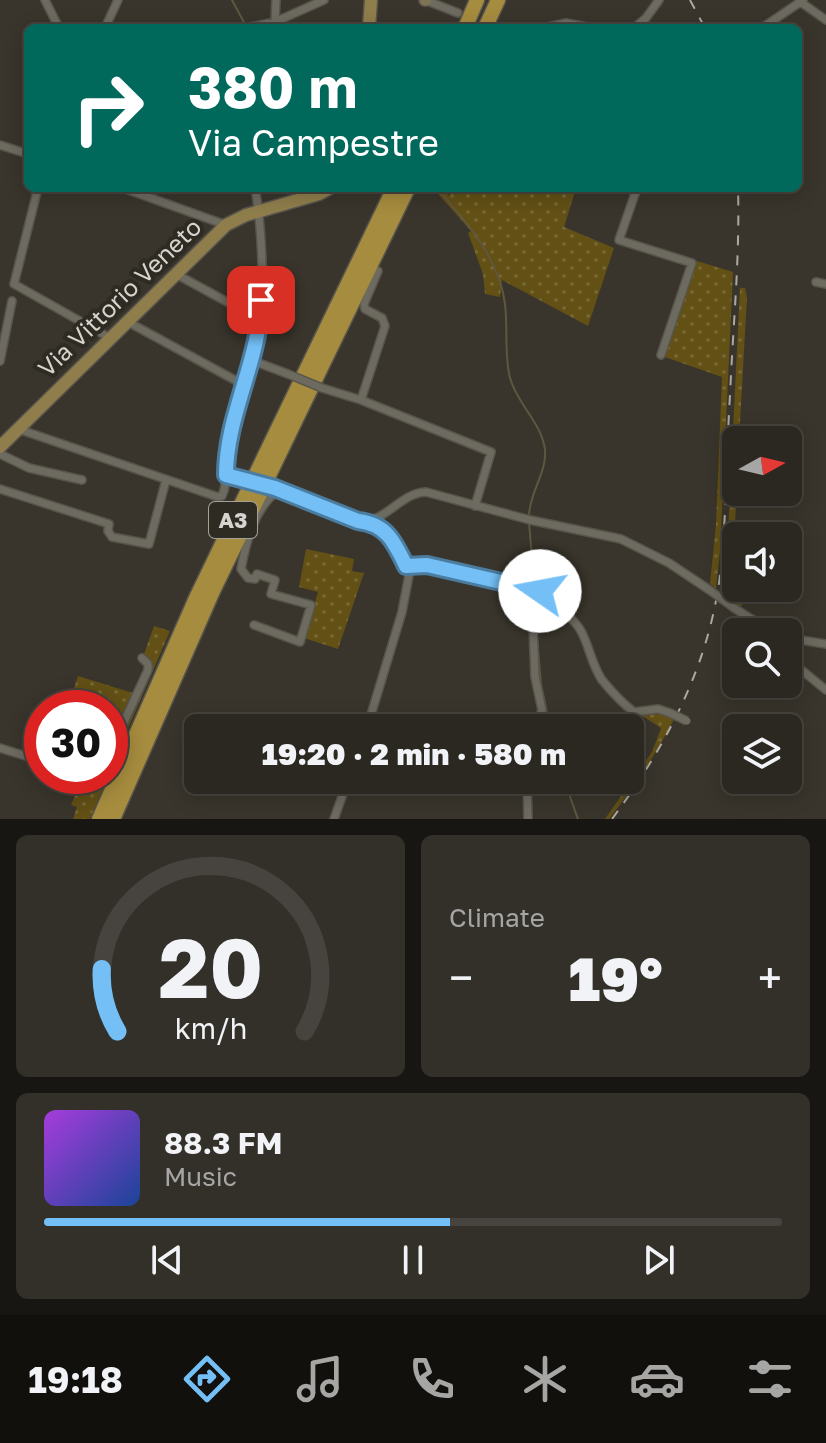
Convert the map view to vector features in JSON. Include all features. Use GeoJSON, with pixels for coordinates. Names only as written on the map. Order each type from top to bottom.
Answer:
{"type":"FeatureCollection","features":[{"type":"Feature","properties":{"kind":"highway"},"geometry":{"type":"LineString","coordinates":[[465,24],[474,0]]}},
{"type":"Feature","properties":{"kind":"highway"},"geometry":{"type":"LineString","coordinates":[[480,24],[490,0]]}},
{"type":"Feature","properties":{"kind":"highway"},"geometry":{"type":"LineString","coordinates":[[487,24],[498,0]]}},
{"type":"Feature","properties":{"kind":"highway","name":"A3"},"geometry":{"type":"LineString","coordinates":[[99,819],[184,625],[392,192]]}},
{"type":"Feature","properties":{"kind":"highway","name":"A3"},"geometry":{"type":"LineString","coordinates":[[113,819],[213,591],[406,192]]}},
{"type":"Feature","properties":{"kind":"main road"},"geometry":{"type":"LineString","coordinates":[[369,24],[371,0]]}},
{"type":"Feature","properties":{"kind":"main road","name":"Via Vittorio Veneto"},"geometry":{"type":"LineString","coordinates":[[0,447],[226,225],[323,192]]}},
{"type":"Feature","properties":{"kind":"street"},"geometry":{"type":"LineString","coordinates":[[45,0],[57,24]]}},
{"type":"Feature","properties":{"kind":"street"},"geometry":{"type":"LineString","coordinates":[[107,24],[118,0]]}},
{"type":"Feature","properties":{"kind":"street"},"geometry":{"type":"LineString","coordinates":[[275,22],[276,0]]}},
{"type":"Feature","properties":{"kind":"street"},"geometry":{"type":"LineString","coordinates":[[265,24],[324,0]]}},
{"type":"Feature","properties":{"kind":"street"},"geometry":{"type":"LineString","coordinates":[[425,0],[458,13]]}},
{"type":"Feature","properties":{"kind":"street"},"geometry":{"type":"LineString","coordinates":[[639,24],[659,0]]}},
{"type":"Feature","properties":{"kind":"street"},"geometry":{"type":"LineString","coordinates":[[770,24],[801,1],[826,20]]}},
{"type":"Feature","properties":{"kind":"street"},"geometry":{"type":"LineString","coordinates":[[645,24],[646,18]]}},
{"type":"Feature","properties":{"kind":"street"},"geometry":{"type":"LineString","coordinates":[[0,145],[24,153]]}},
{"type":"Feature","properties":{"kind":"street"},"geometry":{"type":"LineString","coordinates":[[37,192],[14,284],[111,339]]}},
{"type":"Feature","properties":{"kind":"street"},"geometry":{"type":"LineString","coordinates":[[134,192],[226,225]]}},
{"type":"Feature","properties":{"kind":"street"},"geometry":{"type":"LineString","coordinates":[[18,429],[222,496],[225,490],[226,454],[260,320],[256,192]]}},
{"type":"Feature","properties":{"kind":"street"},"geometry":{"type":"LineString","coordinates":[[636,192],[619,240],[692,263],[661,355]]}},
{"type":"Feature","properties":{"kind":"street"},"geometry":{"type":"LineString","coordinates":[[361,400],[385,326],[382,318],[365,309],[364,304],[378,271]]}},
{"type":"Feature","properties":{"kind":"street"},"geometry":{"type":"LineString","coordinates":[[176,274],[260,320]]}},
{"type":"Feature","properties":{"kind":"street"},"geometry":{"type":"LineString","coordinates":[[816,282],[826,284]]}},
{"type":"Feature","properties":{"kind":"street"},"geometry":{"type":"LineString","coordinates":[[0,361],[12,301]]}},
{"type":"Feature","properties":{"kind":"street"},"geometry":{"type":"LineString","coordinates":[[128,322],[244,385]]}},
{"type":"Feature","properties":{"kind":"street"},"geometry":{"type":"LineString","coordinates":[[251,360],[491,452],[475,506]]}},
{"type":"Feature","properties":{"kind":"street"},"geometry":{"type":"LineString","coordinates":[[0,454],[29,468],[82,480]]}},
{"type":"Feature","properties":{"kind":"street"},"geometry":{"type":"LineString","coordinates":[[226,475],[277,489],[358,521],[371,522],[387,534],[409,575],[371,714]]}},
{"type":"Feature","properties":{"kind":"street"},"geometry":{"type":"LineString","coordinates":[[0,489],[109,524],[108,531],[112,537],[149,544],[166,480]]}},
{"type":"Feature","properties":{"kind":"street"},"geometry":{"type":"LineString","coordinates":[[254,625],[300,642],[311,605],[271,594],[275,580],[257,574],[255,579],[248,578],[241,569],[248,538],[265,502],[277,489]]}},
{"type":"Feature","properties":{"kind":"street"},"geometry":{"type":"LineString","coordinates":[[371,522],[422,492],[621,539],[669,563],[749,618]]}},
{"type":"Feature","properties":{"kind":"street"},"geometry":{"type":"LineString","coordinates":[[406,566],[427,565],[543,594],[579,627],[597,671],[626,706],[634,712],[658,709],[687,721]]}},
{"type":"Feature","properties":{"kind":"street"},"geometry":{"type":"LineString","coordinates":[[529,590],[541,714]]}},
{"type":"Feature","properties":{"kind":"street"},"geometry":{"type":"LineString","coordinates":[[802,640],[826,644]]}},
{"type":"Feature","properties":{"kind":"street"},"geometry":{"type":"LineString","coordinates":[[128,713],[148,670],[148,664],[142,658]]}},
{"type":"Feature","properties":{"kind":"street"},"geometry":{"type":"LineString","coordinates":[[802,670],[826,690]]}},
{"type":"Feature","properties":{"kind":"street"},"geometry":{"type":"LineString","coordinates":[[0,748],[24,755]]}},
{"type":"Feature","properties":{"kind":"street"},"geometry":{"type":"LineString","coordinates":[[334,819],[343,794]]}},
{"type":"Feature","properties":{"kind":"street"},"geometry":{"type":"LineString","coordinates":[[527,794],[528,819]]}},
{"type":"Feature","properties":{"kind":"shaded area"},"geometry":{"type":"Polygon","coordinates":[[[437,192],[446,192],[449,196],[450,192],[575,192],[564,227],[614,248],[588,326],[502,280],[500,297],[485,294],[483,274],[468,233],[471,231],[437,192]]]}},
{"type":"Feature","properties":{"kind":"shaded area"},"geometry":{"type":"Polygon","coordinates":[[[694,260],[733,272],[726,426],[722,426],[722,506],[716,588],[710,584],[716,524],[722,377],[662,356],[694,260]]]}},
{"type":"Feature","properties":{"kind":"shaded area"},"geometry":{"type":"Polygon","coordinates":[[[740,288],[745,288],[740,426],[733,426],[740,288]]]}},
{"type":"Feature","properties":{"kind":"shaded area"},"geometry":{"type":"Polygon","coordinates":[[[729,506],[736,506],[735,522],[729,522],[729,506]]]}},
{"type":"Feature","properties":{"kind":"shaded area"},"geometry":{"type":"Polygon","coordinates":[[[306,549],[354,559],[352,571],[364,573],[338,649],[304,638],[318,592],[299,587],[306,549]]]}},
{"type":"Feature","properties":{"kind":"shaded area"},"geometry":{"type":"Polygon","coordinates":[[[154,626],[170,631],[128,728],[128,720],[151,673],[152,663],[144,654],[154,626]]]}},
{"type":"Feature","properties":{"kind":"shaded area"},"geometry":{"type":"Polygon","coordinates":[[[78,676],[123,690],[73,690],[78,676]]]}},
{"type":"Feature","properties":{"kind":"shaded area"},"geometry":{"type":"Polygon","coordinates":[[[658,712],[674,719],[644,770],[644,763],[661,728],[644,714],[658,712]]]}},
{"type":"Feature","properties":{"kind":"shaded area"},"geometry":{"type":"Polygon","coordinates":[[[76,794],[100,794],[90,819],[73,819],[77,807],[71,805],[76,794]]]}},
{"type":"Feature","properties":{"kind":"shaded area"},"geometry":{"type":"Polygon","coordinates":[[[623,794],[628,794],[609,819],[605,819],[623,794]]]}},
{"type":"Feature","properties":{"kind":"waterway"},"geometry":{"type":"LineString","coordinates":[[232,0],[245,24]]}},
{"type":"Feature","properties":{"kind":"waterway"},"geometry":{"type":"LineString","coordinates":[[440,192],[480,241],[502,287],[510,378],[539,431],[545,450],[529,516]]}},
{"type":"Feature","properties":{"kind":"waterway"},"geometry":{"type":"LineString","coordinates":[[529,522],[533,572]]}},
{"type":"Feature","properties":{"kind":"waterway"},"geometry":{"type":"LineString","coordinates":[[537,638],[547,714]]}},
{"type":"Feature","properties":{"kind":"waterway"},"geometry":{"type":"LineString","coordinates":[[569,794],[578,819]]}},
{"type":"Feature","properties":{"kind":"railway"},"geometry":{"type":"LineString","coordinates":[[690,0],[703,24]]}},
{"type":"Feature","properties":{"kind":"railway"},"geometry":{"type":"LineString","coordinates":[[612,819],[649,765],[680,708],[713,616],[722,560],[725,513],[738,192]]}},
{"type":"Feature","properties":{"kind":"route"},"geometry":{"type":"LineString","coordinates":[[261,300],[251,360],[225,459],[226,475],[275,488],[358,521],[371,522],[387,534],[406,566],[427,565],[540,591]]}}]}
